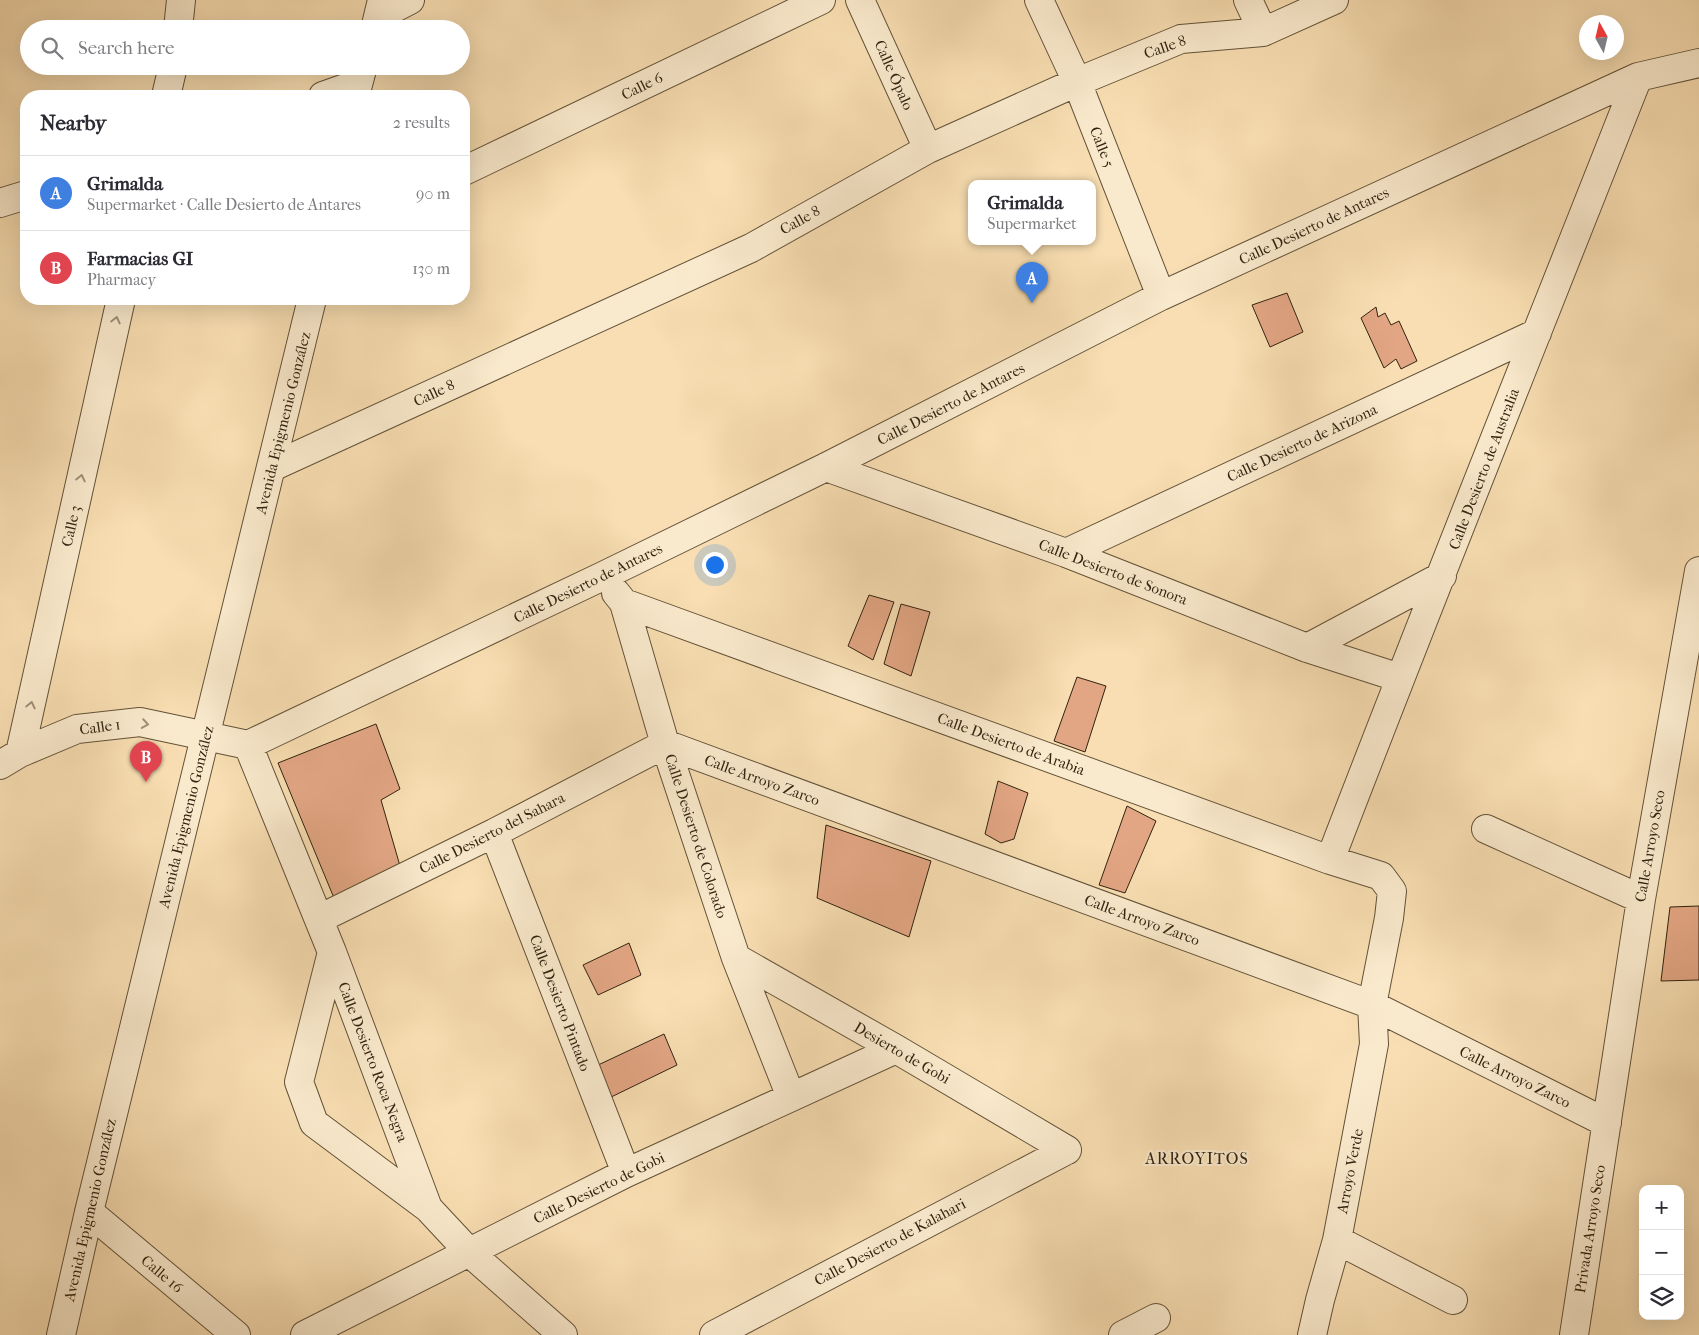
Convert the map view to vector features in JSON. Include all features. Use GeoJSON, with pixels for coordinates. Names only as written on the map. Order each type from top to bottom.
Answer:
{"type":"FeatureCollection","features":[{"type":"Feature","properties":{"kind":"street"},"geometry":{"type":"LineString","coordinates":[[179,20],[181,0]]}},
{"type":"Feature","properties":{"kind":"street"},"geometry":{"type":"LineString","coordinates":[[379,15],[410,0]]}},
{"type":"Feature","properties":{"kind":"street","name":"Calle 6"},"geometry":{"type":"LineString","coordinates":[[470,168],[820,0]]}},
{"type":"Feature","properties":{"kind":"street","name":"Calle Ópalo"},"geometry":{"type":"LineString","coordinates":[[860,0],[928,149]]}},
{"type":"Feature","properties":{"kind":"street","name":"Calle 5"},"geometry":{"type":"LineString","coordinates":[[1039,0],[1076,82],[1161,296]]}},
{"type":"Feature","properties":{"kind":"street"},"geometry":{"type":"LineString","coordinates":[[1248,0],[1263,32]]}},
{"type":"Feature","properties":{"kind":"street","name":"Calle 8"},"geometry":{"type":"LineString","coordinates":[[272,466],[751,248],[928,149],[1076,82],[1181,39],[1263,32],[1334,0]]}},
{"type":"Feature","properties":{"kind":"street","name":"Calle Desierto de Antares"},"geometry":{"type":"LineString","coordinates":[[248,744],[603,576],[826,467],[1161,296],[1638,77],[1699,63]]}},
{"type":"Feature","properties":{"kind":"street"},"geometry":{"type":"LineString","coordinates":[[167,90],[171,75]]}},
{"type":"Feature","properties":{"kind":"street","name":"Calle Desierto de Australia"},"geometry":{"type":"LineString","coordinates":[[1330,860],[1638,77]]}},
{"type":"Feature","properties":{"kind":"street"},"geometry":{"type":"LineString","coordinates":[[338,90],[358,82]]}},
{"type":"Feature","properties":{"kind":"street"},"geometry":{"type":"LineString","coordinates":[[0,202],[20,197]]}},
{"type":"Feature","properties":{"kind":"street","name":"Calle 3"},"geometry":{"type":"LineString","coordinates":[[10,759],[120,305]]}},
{"type":"Feature","properties":{"kind":"street","name":"Avenida Epigmenio González"},"geometry":{"type":"LineString","coordinates":[[61,1335],[89,1212],[311,305]]}},
{"type":"Feature","properties":{"kind":"street","name":"Calle Desierto de Arizona"},"geometry":{"type":"LineString","coordinates":[[1066,553],[1538,333]]}},
{"type":"Feature","properties":{"kind":"street","name":"Calle Desierto de Sonora"},"geometry":{"type":"LineString","coordinates":[[826,467],[1066,553],[1307,648],[1400,678]]}},
{"type":"Feature","properties":{"kind":"street","name":"Calle Arroyo Seco"},"geometry":{"type":"LineString","coordinates":[[1607,1122],[1641,899],[1699,571]]}},
{"type":"Feature","properties":{"kind":"street","name":"Calle Desierto de Colorado"},"geometry":{"type":"LineString","coordinates":[[603,576],[624,603],[665,744],[736,958],[791,1098]]}},
{"type":"Feature","properties":{"kind":"street"},"geometry":{"type":"LineString","coordinates":[[1307,648],[1442,576]]}},
{"type":"Feature","properties":{"kind":"street","name":"Calle Desierto de Arabia"},"geometry":{"type":"LineString","coordinates":[[624,603],[1330,860],[1381,876],[1392,891]]}},
{"type":"Feature","properties":{"kind":"street","name":"Calle 1"},"geometry":{"type":"LineString","coordinates":[[10,759],[77,729],[140,722],[206,736]]}},
{"type":"Feature","properties":{"kind":"street"},"geometry":{"type":"LineString","coordinates":[[206,736],[248,744]]}},
{"type":"Feature","properties":{"kind":"street","name":"Calle Desierto Roca Negra"},"geometry":{"type":"LineString","coordinates":[[248,744],[332,952],[428,1208],[470,1253],[563,1335]]}},
{"type":"Feature","properties":{"kind":"street","name":"Calle Desierto del Sahara"},"geometry":{"type":"LineString","coordinates":[[319,920],[494,833],[665,744]]}},
{"type":"Feature","properties":{"kind":"street","name":"Calle Arroyo Zarco"},"geometry":{"type":"LineString","coordinates":[[665,744],[1372,1006],[1607,1122]]}},
{"type":"Feature","properties":{"kind":"street"},"geometry":{"type":"LineString","coordinates":[[1486,829],[1641,899]]}},
{"type":"Feature","properties":{"kind":"street","name":"Calle Desierto Pintado"},"geometry":{"type":"LineString","coordinates":[[494,833],[626,1173]]}},
{"type":"Feature","properties":{"kind":"street","name":"Arroyo Verde"},"geometry":{"type":"LineString","coordinates":[[1312,1335],[1337,1240],[1374,1044],[1372,1006],[1389,918],[1392,891]]}},
{"type":"Feature","properties":{"kind":"street"},"geometry":{"type":"LineString","coordinates":[[332,952],[299,1082],[314,1124],[428,1208]]}},
{"type":"Feature","properties":{"kind":"street","name":"Desierto de Gobi"},"geometry":{"type":"LineString","coordinates":[[736,958],[896,1049],[1066,1150]]}},
{"type":"Feature","properties":{"kind":"street","name":"Calle Desierto de Gobi"},"geometry":{"type":"LineString","coordinates":[[305,1335],[626,1173],[896,1049]]}},
{"type":"Feature","properties":{"kind":"street","name":"Privada Arroyo Seco"},"geometry":{"type":"LineString","coordinates":[[1574,1335],[1607,1122]]}},
{"type":"Feature","properties":{"kind":"street","name":"Calle Desierto de Kalahari"},"geometry":{"type":"LineString","coordinates":[[714,1335],[1066,1150]]}},
{"type":"Feature","properties":{"kind":"street","name":"Calle 16"},"geometry":{"type":"LineString","coordinates":[[89,1212],[236,1335]]}},
{"type":"Feature","properties":{"kind":"street"},"geometry":{"type":"LineString","coordinates":[[1337,1240],[1453,1300]]}},
{"type":"Feature","properties":{"kind":"street"},"geometry":{"type":"LineString","coordinates":[[1125,1334],[1156,1318]]}},
{"type":"Feature","properties":{"kind":"building"},"geometry":{"type":"Polygon","coordinates":[[[1287,293],[1303,332],[1270,347],[1252,305],[1287,293]]]}},
{"type":"Feature","properties":{"kind":"building"},"geometry":{"type":"Polygon","coordinates":[[[1376,307],[1378,317],[1385,313],[1391,325],[1399,321],[1417,361],[1401,369],[1396,359],[1384,368],[1361,318],[1376,307]]]}},
{"type":"Feature","properties":{"kind":"building"},"geometry":{"type":"Polygon","coordinates":[[[869,595],[894,602],[873,660],[848,646],[869,595]]]}},
{"type":"Feature","properties":{"kind":"building"},"geometry":{"type":"Polygon","coordinates":[[[901,604],[930,612],[911,676],[884,664],[901,604]]]}},
{"type":"Feature","properties":{"kind":"building"},"geometry":{"type":"Polygon","coordinates":[[[1077,677],[1106,686],[1085,752],[1054,741],[1077,677]]]}},
{"type":"Feature","properties":{"kind":"building"},"geometry":{"type":"Polygon","coordinates":[[[376,724],[400,789],[381,800],[400,866],[334,898],[278,763],[376,724]]]}},
{"type":"Feature","properties":{"kind":"building"},"geometry":{"type":"Polygon","coordinates":[[[998,781],[1028,793],[1014,839],[1001,843],[985,834],[998,781]]]}},
{"type":"Feature","properties":{"kind":"building"},"geometry":{"type":"Polygon","coordinates":[[[1127,806],[1156,821],[1125,893],[1099,885],[1127,806]]]}},
{"type":"Feature","properties":{"kind":"building"},"geometry":{"type":"Polygon","coordinates":[[[826,825],[931,861],[909,937],[817,898],[826,825]]]}},
{"type":"Feature","properties":{"kind":"building"},"geometry":{"type":"Polygon","coordinates":[[[1699,906],[1699,980],[1661,981],[1670,907],[1699,906]]]}},
{"type":"Feature","properties":{"kind":"building"},"geometry":{"type":"Polygon","coordinates":[[[629,943],[641,975],[598,995],[583,965],[629,943]]]}},
{"type":"Feature","properties":{"kind":"building"},"geometry":{"type":"Polygon","coordinates":[[[664,1034],[677,1065],[605,1100],[596,1066],[664,1034]]]}},
{"type":"Feature","properties":{"kind":"place","name":"Grimalda"},"geometry":{"type":"Point","coordinates":[1032,303]}},
{"type":"Feature","properties":{"kind":"place","name":"Farmacias GI"},"geometry":{"type":"Point","coordinates":[146,782]}},
{"type":"Feature","properties":{"kind":"district","name":"ARROYITOS"},"geometry":{"type":"Point","coordinates":[1197,1158]}}]}
